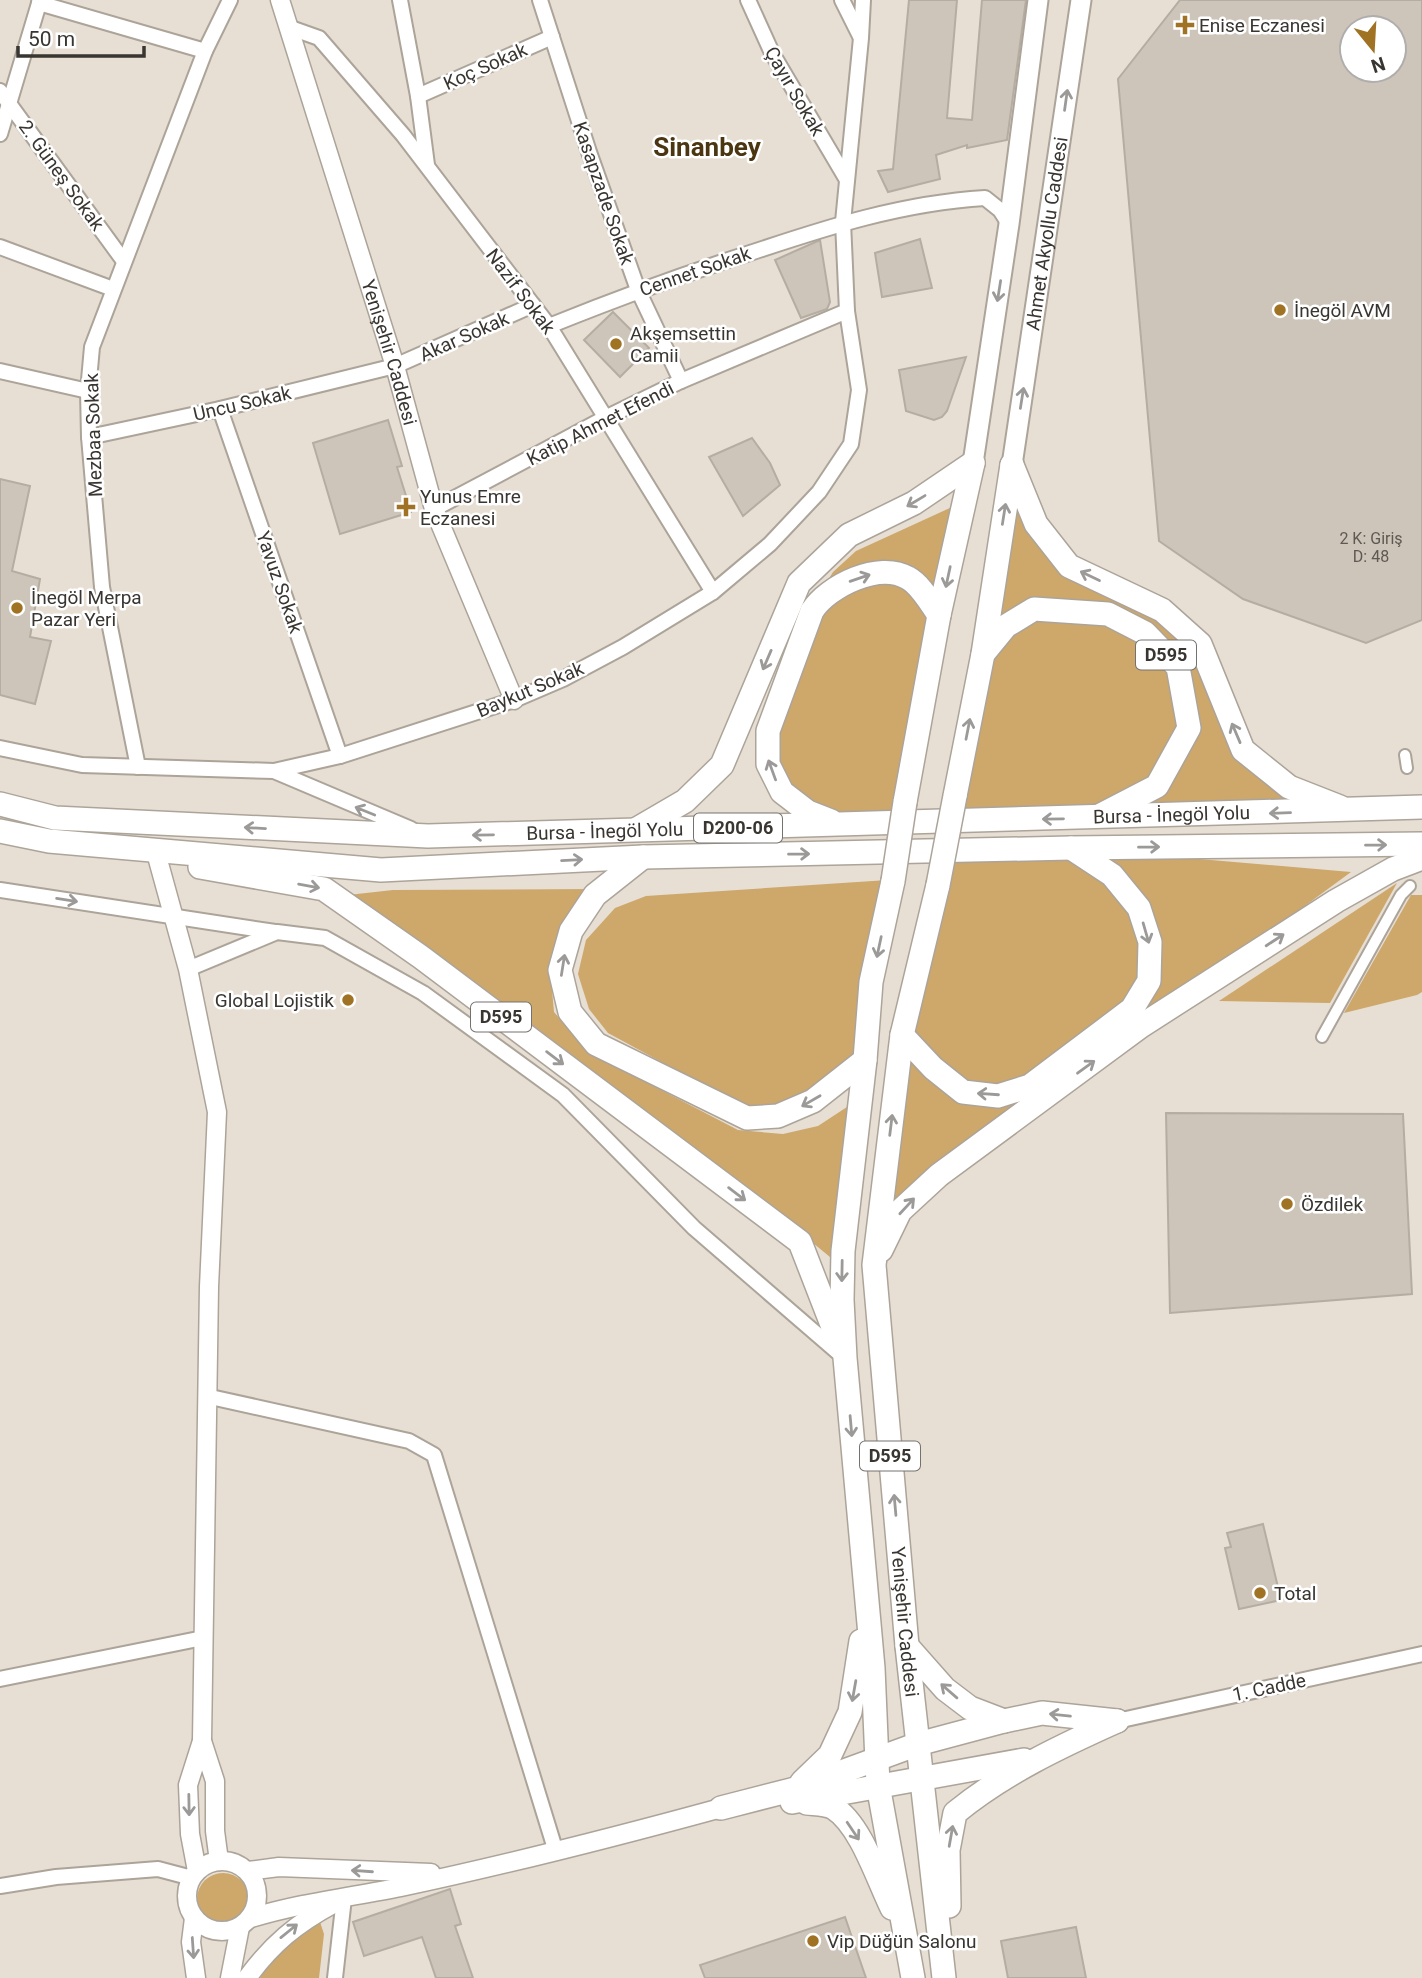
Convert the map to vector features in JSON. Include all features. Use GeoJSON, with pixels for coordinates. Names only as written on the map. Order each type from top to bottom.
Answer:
{"type":"FeatureCollection","features":[{"type":"Feature","properties":{"kind":"highway"},"geometry":{"type":"LineString","coordinates":[[845,1358],[843,1251],[865,1060],[871,982],[893,881],[939,615],[973,463]]}},
{"type":"Feature","properties":{"kind":"highway"},"geometry":{"type":"LineString","coordinates":[[632,832],[685,802],[722,765],[799,583],[849,535],[914,503],[973,463]]}},
{"type":"Feature","properties":{"kind":"highway"},"geometry":{"type":"LineString","coordinates":[[983,654],[1012,465]]}},
{"type":"Feature","properties":{"kind":"highway"},"geometry":{"type":"LineString","coordinates":[[1012,465],[1036,524],[1069,566],[1162,610],[1200,644],[1243,750],[1289,787],[1349,810]]}},
{"type":"Feature","properties":{"kind":"highway"},"geometry":{"type":"LineString","coordinates":[[841,824],[808,812],[782,792],[768,764],[768,731],[812,611],[820,599],[859,576],[885,572],[908,578],[939,615]]}},
{"type":"Feature","properties":{"kind":"highway","name":"D595"},"geometry":{"type":"LineString","coordinates":[[874,1265],[902,1035],[938,884],[983,654],[1006,626],[1034,609],[1108,614],[1145,634],[1178,667],[1189,728],[1157,786],[1094,818]]}},
{"type":"Feature","properties":{"kind":"highway","name":"Bursa - İnegöl Yolu"},"geometry":{"type":"LineString","coordinates":[[0,804],[55,818],[428,836],[1422,807]]}},
{"type":"Feature","properties":{"kind":"highway","name":"Bursa - İnegöl Yolu"},"geometry":{"type":"LineString","coordinates":[[0,831],[49,841],[381,870],[643,857],[1071,848],[1422,845]]}},
{"type":"Feature","properties":{"kind":"highway","name":"D595"},"geometry":{"type":"LineString","coordinates":[[49,841],[324,889],[421,957],[800,1242],[845,1358]]}},
{"type":"Feature","properties":{"kind":"highway"},"geometry":{"type":"LineString","coordinates":[[902,1035],[933,1068],[963,1092],[998,1096],[1030,1086],[1132,1009],[1149,981],[1150,942],[1139,908],[1112,875],[1071,848]]}},
{"type":"Feature","properties":{"kind":"highway"},"geometry":{"type":"LineString","coordinates":[[643,857],[595,895],[571,932],[560,970],[570,1012],[596,1044],[747,1118],[778,1116],[813,1101],[865,1060]]}},
{"type":"Feature","properties":{"kind":"highway"},"geometry":{"type":"LineString","coordinates":[[874,1265],[901,1211],[966,1154],[1141,1026],[1336,901],[1393,869],[1422,858]]}},
{"type":"Feature","properties":{"kind":"highway","name":"Yenişehir Caddesi"},"geometry":{"type":"LineString","coordinates":[[874,1265],[907,1646],[947,1978]]}},
{"type":"Feature","properties":{"kind":"highway","name":"Yenişehir Caddesi"},"geometry":{"type":"LineString","coordinates":[[845,1358],[873,1668],[875,1759],[913,1978]]}},
{"type":"Feature","properties":{"kind":"highway"},"geometry":{"type":"LineString","coordinates":[[795,1795],[830,1755],[850,1712],[860,1660],[865,1574]]}},
{"type":"Feature","properties":{"kind":"highway"},"geometry":{"type":"LineString","coordinates":[[907,1646],[945,1689],[970,1708],[1004,1721]]}},
{"type":"Feature","properties":{"kind":"highway"},"geometry":{"type":"LineString","coordinates":[[795,1795],[875,1759],[918,1744],[1004,1721],[1042,1713],[1117,1721]]}},
{"type":"Feature","properties":{"kind":"highway"},"geometry":{"type":"LineString","coordinates":[[947,1978],[948,1850],[955,1814],[983,1791],[1037,1758],[1117,1721]]}},
{"type":"Feature","properties":{"kind":"highway"},"geometry":{"type":"LineString","coordinates":[[721,1808],[795,1795],[878,1786],[1037,1758]]}},
{"type":"Feature","properties":{"kind":"highway"},"geometry":{"type":"LineString","coordinates":[[795,1795],[833,1808],[851,1826],[904,1929]]}},
{"type":"Feature","properties":{"kind":"main road"},"geometry":{"type":"LineString","coordinates":[[973,463],[1009,224],[1038,0]]}},
{"type":"Feature","properties":{"kind":"main road","name":"Ahmet Akyollu Caddesi"},"geometry":{"type":"LineString","coordinates":[[1012,465],[1081,0]]}},
{"type":"Feature","properties":{"kind":"street","name":"Mezbaa Sokak"},"geometry":{"type":"LineString","coordinates":[[138,767],[102,587],[89,437],[88,391],[92,347],[205,51],[230,0]]}},
{"type":"Feature","properties":{"kind":"street","name":"Yenişehir Caddesi"},"geometry":{"type":"LineString","coordinates":[[280,0],[395,366],[434,509],[514,700]]}},
{"type":"Feature","properties":{"kind":"street"},"geometry":{"type":"LineString","coordinates":[[400,0],[418,96],[427,166]]}},
{"type":"Feature","properties":{"kind":"street","name":"Kasapzade Sokak"},"geometry":{"type":"LineString","coordinates":[[540,0],[589,152],[638,290],[681,381]]}},
{"type":"Feature","properties":{"kind":"street","name":"Çayır Sokak"},"geometry":{"type":"LineString","coordinates":[[748,0],[772,53],[847,180]]}},
{"type":"Feature","properties":{"kind":"street"},"geometry":{"type":"LineString","coordinates":[[842,0],[861,38]]}},
{"type":"Feature","properties":{"kind":"street","name":"Baykut Sokak"},"geometry":{"type":"LineString","coordinates":[[0,748],[82,765],[274,771],[340,756],[514,700],[563,679],[623,647],[713,592],[770,544],[819,492],[851,444],[859,390],[847,311],[843,222],[863,0]]}},
{"type":"Feature","properties":{"kind":"street"},"geometry":{"type":"LineString","coordinates":[[0,134],[5,103],[39,2],[205,51]]}},
{"type":"Feature","properties":{"kind":"street","name":"Nazif Sokak"},"geometry":{"type":"LineString","coordinates":[[288,27],[319,38],[403,135],[549,326],[607,416],[713,592]]}},
{"type":"Feature","properties":{"kind":"street","name":"Koç Sokak"},"geometry":{"type":"LineString","coordinates":[[418,96],[552,37]]}},
{"type":"Feature","properties":{"kind":"street","name":"2. Güneş Sokak"},"geometry":{"type":"LineString","coordinates":[[0,90],[5,103],[123,260]]}},
{"type":"Feature","properties":{"kind":"street"},"geometry":{"type":"LineString","coordinates":[[985,198],[1000,194],[1014,184]]}},
{"type":"Feature","properties":{"kind":"street"},"geometry":{"type":"LineString","coordinates":[[985,198],[1000,210],[1009,224]]}},
{"type":"Feature","properties":{"kind":"street","name":"Cennet Sokak"},"geometry":{"type":"LineString","coordinates":[[549,326],[638,290],[843,222],[945,201],[985,198]]}},
{"type":"Feature","properties":{"kind":"street"},"geometry":{"type":"LineString","coordinates":[[0,247],[113,289]]}},
{"type":"Feature","properties":{"kind":"street","name":"Akar Sokak"},"geometry":{"type":"LineString","coordinates":[[395,366],[533,305]]}},
{"type":"Feature","properties":{"kind":"street","name":"Katip Ahmet Efendi"},"geometry":{"type":"LineString","coordinates":[[434,509],[607,416],[681,381],[847,311]]}},
{"type":"Feature","properties":{"kind":"street","name":"Uncu Sokak"},"geometry":{"type":"LineString","coordinates":[[89,437],[220,409],[395,366]]}},
{"type":"Feature","properties":{"kind":"street"},"geometry":{"type":"LineString","coordinates":[[0,370],[88,391]]}},
{"type":"Feature","properties":{"kind":"street","name":"Yavuz Sokak"},"geometry":{"type":"LineString","coordinates":[[220,409],[340,756]]}},
{"type":"Feature","properties":{"kind":"street"},"geometry":{"type":"LineString","coordinates":[[1405,755],[1407,768]]}},
{"type":"Feature","properties":{"kind":"street"},"geometry":{"type":"LineString","coordinates":[[274,771],[428,836]]}},
{"type":"Feature","properties":{"kind":"street"},"geometry":{"type":"LineString","coordinates":[[158,860],[188,969],[217,1112],[206,1396],[202,1741],[188,1785],[195,1875]]}},
{"type":"Feature","properties":{"kind":"street"},"geometry":{"type":"LineString","coordinates":[[1322,1037],[1401,895],[1410,886]]}},
{"type":"Feature","properties":{"kind":"street"},"geometry":{"type":"LineString","coordinates":[[0,890],[325,938],[423,993],[563,1095],[694,1228],[845,1358]]}},
{"type":"Feature","properties":{"kind":"street"},"geometry":{"type":"LineString","coordinates":[[188,969],[277,932]]}},
{"type":"Feature","properties":{"kind":"street"},"geometry":{"type":"LineString","coordinates":[[206,1396],[409,1441],[433,1455],[556,1852]]}},
{"type":"Feature","properties":{"kind":"street"},"geometry":{"type":"LineString","coordinates":[[0,1679],[203,1638]]}},
{"type":"Feature","properties":{"kind":"street","name":"1. Cadde"},"geometry":{"type":"LineString","coordinates":[[1117,1721],[1422,1654]]}},
{"type":"Feature","properties":{"kind":"street"},"geometry":{"type":"LineString","coordinates":[[202,1741],[215,1781],[215,1831],[219,1861]]}},
{"type":"Feature","properties":{"kind":"street"},"geometry":{"type":"LineString","coordinates":[[230,1978],[245,1923],[258,1899],[257,1889],[248,1871],[234,1863],[211,1863],[195,1875],[188,1886],[187,1903],[194,1918],[211,1930],[230,1931],[245,1923],[290,1906],[344,1898],[556,1852],[721,1808]]}},
{"type":"Feature","properties":{"kind":"street"},"geometry":{"type":"LineString","coordinates":[[248,1871],[279,1867],[390,1873],[455,1873]]}},
{"type":"Feature","properties":{"kind":"street"},"geometry":{"type":"LineString","coordinates":[[0,1886],[56,1877],[158,1869],[195,1875]]}},
{"type":"Feature","properties":{"kind":"street"},"geometry":{"type":"LineString","coordinates":[[247,1978],[278,1940],[301,1922],[344,1898]]}},
{"type":"Feature","properties":{"kind":"street"},"geometry":{"type":"LineString","coordinates":[[335,1978],[344,1898]]}},
{"type":"Feature","properties":{"kind":"street"},"geometry":{"type":"LineString","coordinates":[[194,1918],[191,1942],[196,1978]]}},
{"type":"Feature","properties":{"kind":"shaded area"},"geometry":{"type":"Polygon","coordinates":[[[1012,465],[1069,566],[1200,644],[1243,751],[1349,810],[950,824],[1012,465]]]}},
{"type":"Feature","properties":{"kind":"shaded area"},"geometry":{"type":"Polygon","coordinates":[[[952,507],[941,591],[909,569],[820,593],[833,572],[856,551],[952,507]]]}},
{"type":"Feature","properties":{"kind":"shaded area"},"geometry":{"type":"Polygon","coordinates":[[[885,572],[939,615],[901,824],[841,824],[782,792],[768,731],[812,611],[885,572]]]}},
{"type":"Feature","properties":{"kind":"shaded area"},"geometry":{"type":"Polygon","coordinates":[[[1071,848],[1351,872],[939,1175],[874,1265],[944,854],[1071,848]]]}},
{"type":"Feature","properties":{"kind":"shaded area"},"geometry":{"type":"Polygon","coordinates":[[[888,880],[855,1054],[811,1090],[778,1107],[748,1109],[608,1033],[589,1009],[578,974],[586,940],[615,908],[646,896],[888,880]]]}},
{"type":"Feature","properties":{"kind":"shaded area"},"geometry":{"type":"Polygon","coordinates":[[[1397,883],[1330,1003],[1219,1001],[1397,883]]]}},
{"type":"Feature","properties":{"kind":"shaded area"},"geometry":{"type":"Polygon","coordinates":[[[596,889],[550,968],[554,1012],[588,1052],[738,1130],[783,1134],[818,1126],[850,1105],[830,1257],[740,1183],[348,895],[393,890],[596,889]]]}},
{"type":"Feature","properties":{"kind":"shaded area"},"geometry":{"type":"Polygon","coordinates":[[[1411,895],[1422,895],[1422,992],[1344,1013],[1411,895]]]}},
{"type":"Feature","properties":{"kind":"shaded area"},"geometry":{"type":"Polygon","coordinates":[[[223,1873],[242,1880],[249,1899],[242,1918],[223,1925],[204,1918],[197,1899],[204,1880],[223,1873]]]}},
{"type":"Feature","properties":{"kind":"shaded area"},"geometry":{"type":"Polygon","coordinates":[[[320,1922],[324,1934],[319,1978],[260,1978],[293,1939],[320,1922]]]}},
{"type":"Feature","properties":{"kind":"building"},"geometry":{"type":"Polygon","coordinates":[[[909,0],[957,0],[947,118],[972,120],[982,0],[1026,0],[1007,140],[967,148],[967,145],[936,155],[940,179],[888,192],[878,171],[893,169],[909,0]]]}},
{"type":"Feature","properties":{"kind":"building","name":"İnegöl AVM"},"geometry":{"type":"Polygon","coordinates":[[[1180,0],[1422,0],[1422,620],[1366,643],[1243,599],[1159,541],[1118,79],[1180,0]]]}},
{"type":"Feature","properties":{"kind":"building"},"geometry":{"type":"Polygon","coordinates":[[[920,239],[932,288],[882,297],[875,253],[920,239]]]}},
{"type":"Feature","properties":{"kind":"building"},"geometry":{"type":"Polygon","coordinates":[[[820,240],[830,302],[827,309],[801,318],[775,260],[820,240]]]}},
{"type":"Feature","properties":{"kind":"building","name":"Akşemsettin Camii"},"geometry":{"type":"Polygon","coordinates":[[[613,312],[649,348],[620,377],[584,340],[613,312]]]}},
{"type":"Feature","properties":{"kind":"building"},"geometry":{"type":"Polygon","coordinates":[[[966,357],[947,411],[942,417],[934,420],[906,411],[899,370],[966,357]]]}},
{"type":"Feature","properties":{"kind":"building"},"geometry":{"type":"Polygon","coordinates":[[[388,420],[402,466],[397,467],[411,512],[340,534],[313,443],[388,420]]]}},
{"type":"Feature","properties":{"kind":"building"},"geometry":{"type":"Polygon","coordinates":[[[752,438],[770,463],[780,485],[743,516],[709,457],[752,438]]]}},
{"type":"Feature","properties":{"kind":"building","name":"İnegöl Merpa Pazar Yeri"},"geometry":{"type":"Polygon","coordinates":[[[0,479],[30,486],[12,571],[40,579],[30,637],[51,641],[35,704],[0,695],[0,479]]]}},
{"type":"Feature","properties":{"kind":"building","name":"Özdilek"},"geometry":{"type":"Polygon","coordinates":[[[1166,1113],[1403,1114],[1412,1294],[1170,1313],[1166,1113]]]}},
{"type":"Feature","properties":{"kind":"building"},"geometry":{"type":"Polygon","coordinates":[[[1263,1524],[1281,1600],[1239,1609],[1225,1548],[1231,1547],[1227,1533],[1263,1524]]]}},
{"type":"Feature","properties":{"kind":"building"},"geometry":{"type":"Polygon","coordinates":[[[450,1889],[461,1924],[455,1926],[473,1978],[436,1978],[422,1937],[364,1956],[353,1922],[450,1889]]]}},
{"type":"Feature","properties":{"kind":"building","name":"Vip Düğün Salonu"},"geometry":{"type":"Polygon","coordinates":[[[845,1917],[866,1978],[705,1978],[700,1965],[845,1917]]]}},
{"type":"Feature","properties":{"kind":"building"},"geometry":{"type":"Polygon","coordinates":[[[1076,1927],[1086,1978],[1008,1978],[1001,1941],[1076,1927]]]}},
{"type":"Feature","properties":{"kind":"place","name":"Enise Eczanesi"},"geometry":{"type":"Point","coordinates":[1185,25]}},
{"type":"Feature","properties":{"kind":"place","name":"İnegöl AVM"},"geometry":{"type":"Point","coordinates":[1280,310]}},
{"type":"Feature","properties":{"kind":"place","name":"Akşemsettin Camii"},"geometry":{"type":"Point","coordinates":[616,344]}},
{"type":"Feature","properties":{"kind":"place","name":"Yunus Emre Eczanesi"},"geometry":{"type":"Point","coordinates":[406,507]}},
{"type":"Feature","properties":{"kind":"place","name":"İnegöl Merpa Pazar Yeri"},"geometry":{"type":"Point","coordinates":[17,608]}},
{"type":"Feature","properties":{"kind":"place","name":"Global Lojistik"},"geometry":{"type":"Point","coordinates":[348,1000]}},
{"type":"Feature","properties":{"kind":"place","name":"Özdilek"},"geometry":{"type":"Point","coordinates":[1287,1204]}},
{"type":"Feature","properties":{"kind":"place","name":"Total"},"geometry":{"type":"Point","coordinates":[1260,1593]}},
{"type":"Feature","properties":{"kind":"place","name":"Vip Düğün Salonu"},"geometry":{"type":"Point","coordinates":[813,1941]}},
{"type":"Feature","properties":{"kind":"district","name":"Sinanbey"},"geometry":{"type":"Point","coordinates":[707,147]}}]}
